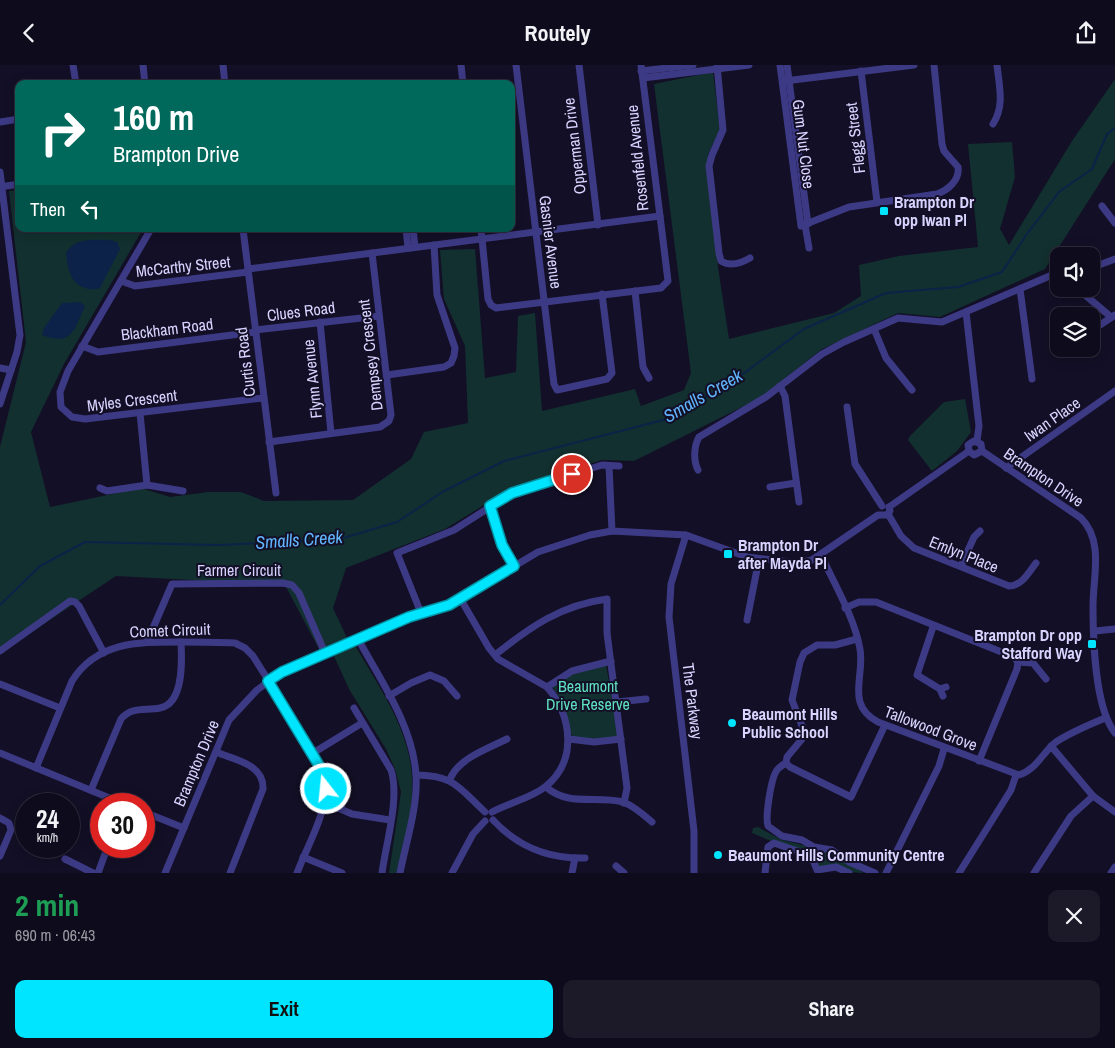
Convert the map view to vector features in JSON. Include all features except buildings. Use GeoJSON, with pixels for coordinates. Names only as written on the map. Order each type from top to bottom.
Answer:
{"type":"FeatureCollection","features":[{"type":"Feature","properties":{"kind":"street"},"geometry":{"type":"LineString","coordinates":[[73,65],[75,80]]}},
{"type":"Feature","properties":{"kind":"street"},"geometry":{"type":"LineString","coordinates":[[143,65],[145,80]]}},
{"type":"Feature","properties":{"kind":"street"},"geometry":{"type":"LineString","coordinates":[[223,65],[225,80]]}},
{"type":"Feature","properties":{"kind":"street"},"geometry":{"type":"LineString","coordinates":[[460,65],[462,80]]}},
{"type":"Feature","properties":{"kind":"street","name":"Gasnier Avenue"},"geometry":{"type":"LineString","coordinates":[[516,65],[554,384],[558,390],[608,379],[612,373],[602,294]]}},
{"type":"Feature","properties":{"kind":"street","name":"Opperman Drive"},"geometry":{"type":"LineString","coordinates":[[579,65],[598,225]]}},
{"type":"Feature","properties":{"kind":"street"},"geometry":{"type":"LineString","coordinates":[[641,71],[693,65]]}},
{"type":"Feature","properties":{"kind":"street"},"geometry":{"type":"LineString","coordinates":[[641,71],[749,65]]}},
{"type":"Feature","properties":{"kind":"street","name":"Gum Nut Close"},"geometry":{"type":"LineString","coordinates":[[780,65],[786,81]]}},
{"type":"Feature","properties":{"kind":"street","name":"Gum Nut Close"},"geometry":{"type":"LineString","coordinates":[[787,65],[786,81],[805,237],[809,248]]}},
{"type":"Feature","properties":{"kind":"street"},"geometry":{"type":"LineString","coordinates":[[786,81],[914,65]]}},
{"type":"Feature","properties":{"kind":"street"},"geometry":{"type":"LineString","coordinates":[[805,225],[842,209],[942,192],[958,175],[958,167],[942,144],[934,65]]}},
{"type":"Feature","properties":{"kind":"street"},"geometry":{"type":"LineString","coordinates":[[993,124],[1000,113],[1001,106],[997,65]]}},
{"type":"Feature","properties":{"kind":"street"},"geometry":{"type":"LineString","coordinates":[[717,66],[723,131],[709,166],[719,253],[721,261],[728,264],[742,262],[750,258]]}},
{"type":"Feature","properties":{"kind":"street","name":"Rosenfeld Avenue"},"geometry":{"type":"LineString","coordinates":[[411,248],[598,225],[660,215],[641,71]]}},
{"type":"Feature","properties":{"kind":"street","name":"Flegg Street"},"geometry":{"type":"LineString","coordinates":[[861,71],[877,202]]}},
{"type":"Feature","properties":{"kind":"street"},"geometry":{"type":"LineString","coordinates":[[0,122],[15,120]]}},
{"type":"Feature","properties":{"kind":"street"},"geometry":{"type":"LineString","coordinates":[[0,172],[20,335],[0,404]]}},
{"type":"Feature","properties":{"kind":"street"},"geometry":{"type":"LineString","coordinates":[[1,187],[15,185]]}},
{"type":"Feature","properties":{"kind":"street"},"geometry":{"type":"LineString","coordinates":[[1102,206],[1115,223]]}},
{"type":"Feature","properties":{"kind":"street"},"geometry":{"type":"LineString","coordinates":[[480,232],[478,240],[491,305],[496,308],[661,288],[668,281],[660,215]]}},
{"type":"Feature","properties":{"kind":"street","name":"Myles Crescent"},"geometry":{"type":"LineString","coordinates":[[149,232],[82,346],[60,392],[60,403],[64,411],[75,419],[85,419],[264,398]]}},
{"type":"Feature","properties":{"kind":"street","name":"Curtis Road"},"geometry":{"type":"LineString","coordinates":[[243,232],[276,493]]}},
{"type":"Feature","properties":{"kind":"street"},"geometry":{"type":"LineString","coordinates":[[407,232],[411,248]]}},
{"type":"Feature","properties":{"kind":"street"},"geometry":{"type":"LineString","coordinates":[[411,248],[413,232]]}},
{"type":"Feature","properties":{"kind":"street"},"geometry":{"type":"LineString","coordinates":[[386,375],[444,367],[451,363],[454,356],[451,336],[437,295],[434,245]]}},
{"type":"Feature","properties":{"kind":"street","name":"McCarthy Street"},"geometry":{"type":"LineString","coordinates":[[121,281],[134,286],[411,248]]}},
{"type":"Feature","properties":{"kind":"street","name":"Dempsey Crescent"},"geometry":{"type":"LineString","coordinates":[[269,442],[380,427],[387,424],[391,415],[372,253]]}},
{"type":"Feature","properties":{"kind":"street"},"geometry":{"type":"LineString","coordinates":[[1100,265],[1115,259]]}},
{"type":"Feature","properties":{"kind":"street"},"geometry":{"type":"LineString","coordinates":[[698,470],[695,444],[699,437],[766,397],[822,354],[898,318],[942,321],[1050,276]]}},
{"type":"Feature","properties":{"kind":"street"},"geometry":{"type":"LineString","coordinates":[[1020,289],[1032,379]]}},
{"type":"Feature","properties":{"kind":"street"},"geometry":{"type":"LineString","coordinates":[[635,291],[644,367],[649,378]]}},
{"type":"Feature","properties":{"kind":"street"},"geometry":{"type":"LineString","coordinates":[[1088,297],[1113,316],[1100,325]]}},
{"type":"Feature","properties":{"kind":"street"},"geometry":{"type":"LineString","coordinates":[[966,312],[979,426],[977,441]]}},
{"type":"Feature","properties":{"kind":"street","name":"Clues Road"},"geometry":{"type":"LineString","coordinates":[[256,331],[379,316]]}},
{"type":"Feature","properties":{"kind":"street","name":"Flynn Avenue"},"geometry":{"type":"LineString","coordinates":[[320,323],[332,433]]}},
{"type":"Feature","properties":{"kind":"street"},"geometry":{"type":"LineString","coordinates":[[874,329],[886,357],[912,390]]}},
{"type":"Feature","properties":{"kind":"street","name":"Blackham Road"},"geometry":{"type":"LineString","coordinates":[[82,346],[98,352],[256,331]]}},
{"type":"Feature","properties":{"kind":"street"},"geometry":{"type":"LineString","coordinates":[[0,368],[11,370]]}},
{"type":"Feature","properties":{"kind":"street"},"geometry":{"type":"LineString","coordinates":[[780,386],[785,396],[799,502]]}},
{"type":"Feature","properties":{"kind":"street","name":"Iwan Place"},"geometry":{"type":"LineString","coordinates":[[1006,468],[1115,391]]}},
{"type":"Feature","properties":{"kind":"street","name":"Emlyn Place"},"geometry":{"type":"LineString","coordinates":[[847,407],[855,464],[901,535],[914,548],[1000,583],[1015,586],[1036,563]]}},
{"type":"Feature","properties":{"kind":"street"},"geometry":{"type":"LineString","coordinates":[[140,413],[147,485]]}},
{"type":"Feature","properties":{"kind":"street"},"geometry":{"type":"LineString","coordinates":[[977,441],[981,444],[982,451],[974,455],[969,451],[970,443],[977,441]]}},
{"type":"Feature","properties":{"kind":"street","name":"Brampton Drive"},"geometry":{"type":"LineString","coordinates":[[165,873],[229,720],[268,681],[358,639],[421,613],[433,611],[460,598],[538,552],[590,535],[612,531],[686,535],[741,555],[760,559],[807,563],[969,451]]}},
{"type":"Feature","properties":{"kind":"street","name":"Brampton Drive"},"geometry":{"type":"LineString","coordinates":[[982,451],[1081,518],[1089,527],[1095,541],[1095,631],[1099,683],[1105,718],[1115,733]]}},
{"type":"Feature","properties":{"kind":"street"},"geometry":{"type":"LineString","coordinates":[[609,465],[612,531]]}},
{"type":"Feature","properties":{"kind":"street"},"geometry":{"type":"LineString","coordinates":[[421,613],[397,553],[454,529],[512,493],[596,466],[619,466]]}},
{"type":"Feature","properties":{"kind":"street"},"geometry":{"type":"LineString","coordinates":[[770,487],[796,483]]}},
{"type":"Feature","properties":{"kind":"street"},"geometry":{"type":"LineString","coordinates":[[100,488],[107,491],[147,485],[183,491]]}},
{"type":"Feature","properties":{"kind":"street"},"geometry":{"type":"LineString","coordinates":[[490,506],[502,545],[514,566]]}},
{"type":"Feature","properties":{"kind":"street"},"geometry":{"type":"LineString","coordinates":[[961,566],[974,537],[980,531]]}},
{"type":"Feature","properties":{"kind":"street","name":"The Parkway"},"geometry":{"type":"LineString","coordinates":[[686,535],[671,584],[669,617],[694,831],[694,873]]}},
{"type":"Feature","properties":{"kind":"street","name":"Tallowood Grove"},"geometry":{"type":"LineString","coordinates":[[821,555],[857,639],[860,655],[860,702],[871,718],[944,749],[1016,775]]}},
{"type":"Feature","properties":{"kind":"street"},"geometry":{"type":"LineString","coordinates":[[747,620],[760,559]]}},
{"type":"Feature","properties":{"kind":"street","name":"Farmer Circuit"},"geometry":{"type":"LineString","coordinates":[[148,642],[172,584],[283,583],[292,585],[299,593],[325,653]]}},
{"type":"Feature","properties":{"kind":"street"},"geometry":{"type":"LineString","coordinates":[[460,598],[495,655],[504,664],[548,687],[564,713],[569,739],[559,768],[546,787],[488,812],[483,816],[522,845],[539,852],[585,858]]}},
{"type":"Feature","properties":{"kind":"street"},"geometry":{"type":"LineString","coordinates":[[495,655],[515,639],[557,612],[582,602],[607,599],[611,661],[627,787],[624,803]]}},
{"type":"Feature","properties":{"kind":"street"},"geometry":{"type":"LineString","coordinates":[[0,651],[70,601],[75,602],[79,606],[104,653]]}},
{"type":"Feature","properties":{"kind":"street"},"geometry":{"type":"LineString","coordinates":[[845,608],[859,602],[876,602],[933,627],[969,637],[1010,654],[1018,662],[1033,663],[1046,679]]}},
{"type":"Feature","properties":{"kind":"street"},"geometry":{"type":"LineString","coordinates":[[933,627],[917,675],[943,688],[943,696]]}},
{"type":"Feature","properties":{"kind":"street"},"geometry":{"type":"LineString","coordinates":[[1095,631],[1115,629]]}},
{"type":"Feature","properties":{"kind":"street"},"geometry":{"type":"LineString","coordinates":[[358,639],[405,727],[416,775],[416,793],[400,873]]}},
{"type":"Feature","properties":{"kind":"street"},"geometry":{"type":"LineString","coordinates":[[857,639],[836,645],[812,647],[801,657],[792,700],[804,731],[802,739],[787,757],[786,763],[778,768],[774,775],[766,816],[768,826],[782,836],[802,840],[814,847],[832,850],[849,863],[876,873]]}},
{"type":"Feature","properties":{"kind":"street","name":"Comet Circuit"},"geometry":{"type":"LineString","coordinates":[[36,768],[60,708],[79,669],[104,653],[126,644],[148,642],[235,643],[245,648],[253,656],[312,753],[326,781],[324,802]]}},
{"type":"Feature","properties":{"kind":"street"},"geometry":{"type":"LineString","coordinates":[[91,790],[121,719],[126,713],[135,710],[162,708],[169,705],[181,678],[181,642]]}},
{"type":"Feature","properties":{"kind":"street"},"geometry":{"type":"LineString","coordinates":[[548,687],[572,671],[611,661]]}},
{"type":"Feature","properties":{"kind":"street"},"geometry":{"type":"LineString","coordinates":[[979,761],[1018,662]]}},
{"type":"Feature","properties":{"kind":"street"},"geometry":{"type":"LineString","coordinates":[[389,695],[405,685],[430,675],[444,681],[456,695]]}},
{"type":"Feature","properties":{"kind":"street"},"geometry":{"type":"LineString","coordinates":[[0,684],[60,708]]}},
{"type":"Feature","properties":{"kind":"street"},"geometry":{"type":"LineString","coordinates":[[617,702],[646,699]]}},
{"type":"Feature","properties":{"kind":"street"},"geometry":{"type":"LineString","coordinates":[[354,708],[391,770],[394,780],[394,801],[382,873]]}},
{"type":"Feature","properties":{"kind":"street"},"geometry":{"type":"LineString","coordinates":[[959,873],[1011,790],[1016,775],[1032,769],[1051,747],[1078,730],[1105,718]]}},
{"type":"Feature","properties":{"kind":"street"},"geometry":{"type":"LineString","coordinates":[[312,753],[362,723]]}},
{"type":"Feature","properties":{"kind":"street"},"geometry":{"type":"LineString","coordinates":[[786,763],[790,767],[851,797],[885,725]]}},
{"type":"Feature","properties":{"kind":"street"},"geometry":{"type":"LineString","coordinates":[[450,779],[455,769],[466,760],[507,739]]}},
{"type":"Feature","properties":{"kind":"street"},"geometry":{"type":"LineString","coordinates":[[569,739],[594,742],[621,739]]}},
{"type":"Feature","properties":{"kind":"street"},"geometry":{"type":"LineString","coordinates":[[1051,747],[1093,796],[1115,812]]}},
{"type":"Feature","properties":{"kind":"street"},"geometry":{"type":"LineString","coordinates":[[886,873],[939,766],[944,749]]}},
{"type":"Feature","properties":{"kind":"street"},"geometry":{"type":"LineString","coordinates":[[216,751],[255,768],[263,780],[263,789],[230,873]]}},
{"type":"Feature","properties":{"kind":"street"},"geometry":{"type":"LineString","coordinates":[[0,753],[98,793]]}},
{"type":"Feature","properties":{"kind":"street"},"geometry":{"type":"LineString","coordinates":[[416,775],[436,775],[450,779],[488,812]]}},
{"type":"Feature","properties":{"kind":"street"},"geometry":{"type":"LineString","coordinates":[[546,787],[555,794],[571,799],[624,803],[652,822]]}},
{"type":"Feature","properties":{"kind":"street"},"geometry":{"type":"LineString","coordinates":[[1034,873],[1071,816],[1093,796]]}},
{"type":"Feature","properties":{"kind":"street"},"geometry":{"type":"LineString","coordinates":[[297,873],[324,802],[352,814],[390,819]]}},
{"type":"Feature","properties":{"kind":"street"},"geometry":{"type":"LineString","coordinates":[[155,817],[184,829]]}},
{"type":"Feature","properties":{"kind":"street"},"geometry":{"type":"LineString","coordinates":[[0,818],[9,823],[11,829],[0,856]]}},
{"type":"Feature","properties":{"kind":"street"},"geometry":{"type":"LineString","coordinates":[[452,873],[473,834],[489,820]]}},
{"type":"Feature","properties":{"kind":"street"},"geometry":{"type":"LineString","coordinates":[[765,873],[768,847],[774,843],[806,854],[812,858],[817,871],[836,867],[849,873]]}},
{"type":"Feature","properties":{"kind":"street"},"geometry":{"type":"LineString","coordinates":[[303,857],[342,873]]}},
{"type":"Feature","properties":{"kind":"street"},"geometry":{"type":"LineString","coordinates":[[98,873],[104,858]]}},
{"type":"Feature","properties":{"kind":"street"},"geometry":{"type":"LineString","coordinates":[[572,873],[575,858]]}},
{"type":"Feature","properties":{"kind":"street"},"geometry":{"type":"LineString","coordinates":[[66,859],[93,873]]}},
{"type":"Feature","properties":{"kind":"street"},"geometry":{"type":"LineString","coordinates":[[616,866],[624,873]]}},
{"type":"Feature","properties":{"kind":"street"},"geometry":{"type":"LineString","coordinates":[[1111,873],[1115,867]]}},
{"type":"Feature","properties":{"kind":"green space"},"geometry":{"type":"Polygon","coordinates":[[[713,72],[720,130],[708,154],[718,267],[729,339],[834,313],[861,296],[859,265],[899,256],[978,247],[968,144],[1012,142],[1015,177],[1000,229],[1009,245],[1072,141],[1115,79],[1115,159],[1059,247],[1050,247],[1050,261],[1045,269],[940,317],[898,313],[822,349],[760,398],[634,461],[602,460],[507,491],[445,529],[346,568],[333,608],[348,640],[319,649],[285,585],[116,576],[0,653],[0,447],[26,342],[9,191],[15,190],[15,232],[141,232],[64,364],[31,432],[50,507],[141,488],[170,497],[208,492],[241,492],[264,501],[353,500],[411,459],[424,432],[468,423],[465,346],[444,299],[440,250],[475,249],[485,378],[516,372],[518,316],[535,313],[542,411],[635,389],[641,406],[684,390],[691,373],[654,84],[713,72]]]}},
{"type":"Feature","properties":{"kind":"green space"},"geometry":{"type":"Polygon","coordinates":[[[965,399],[971,432],[957,451],[932,471],[908,440],[944,402],[965,399]]]}},
{"type":"Feature","properties":{"kind":"green space"},"geometry":{"type":"Polygon","coordinates":[[[355,645],[383,692],[399,725],[410,760],[412,778],[411,802],[408,826],[397,873],[389,873],[401,792],[395,769],[386,749],[349,689],[334,656],[355,645]]]}},
{"type":"Feature","properties":{"kind":"green space","name":"Beaumont Drive Reserve"},"geometry":{"type":"Polygon","coordinates":[[[606,665],[619,736],[593,740],[574,737],[570,733],[564,705],[552,686],[571,674],[606,665]]]}},
{"type":"Feature","properties":{"kind":"green space"},"geometry":{"type":"Polygon","coordinates":[[[758,827],[782,840],[827,851],[864,873],[818,866],[816,860],[752,833],[753,828],[758,827]]]}},
{"type":"Feature","properties":{"kind":"water"},"geometry":{"type":"Polygon","coordinates":[[[85,240],[110,240],[117,242],[120,249],[100,288],[89,289],[78,284],[69,271],[66,253],[74,244],[85,240]]]}},
{"type":"Feature","properties":{"kind":"water"},"geometry":{"type":"Polygon","coordinates":[[[80,302],[85,306],[71,334],[60,339],[42,335],[44,328],[62,303],[80,302]]]}},
{"type":"Feature","properties":{"kind":"waterway","name":"Smalls Creek"},"geometry":{"type":"LineString","coordinates":[[0,605],[40,566],[85,542],[218,545],[340,539],[397,522],[444,491],[504,461],[671,418],[740,376],[804,329],[886,293],[958,287],[1002,272],[1027,234],[1059,192],[1092,169],[1107,134],[1115,128]]}},
{"type":"Feature","properties":{"kind":"place","name":"Brampton Dr opp Iwan Pl"},"geometry":{"type":"Point","coordinates":[884,211]}},
{"type":"Feature","properties":{"kind":"place","name":"Brampton Dr after Mayda Pl"},"geometry":{"type":"Point","coordinates":[728,554]}},
{"type":"Feature","properties":{"kind":"place","name":"Brampton Dr opp Stafford Way"},"geometry":{"type":"Point","coordinates":[1092,644]}},
{"type":"Feature","properties":{"kind":"place","name":"Beaumont Hills Public School"},"geometry":{"type":"Point","coordinates":[732,723]}},
{"type":"Feature","properties":{"kind":"place","name":"Beaumont Hills Community Centre"},"geometry":{"type":"Point","coordinates":[718,855]}},
{"type":"Feature","properties":{"kind":"route"},"geometry":{"type":"LineString","coordinates":[[326,789],[323,772],[268,681],[282,672],[409,617],[449,605],[514,566],[502,545],[490,506],[512,493],[572,474]]}}]}
